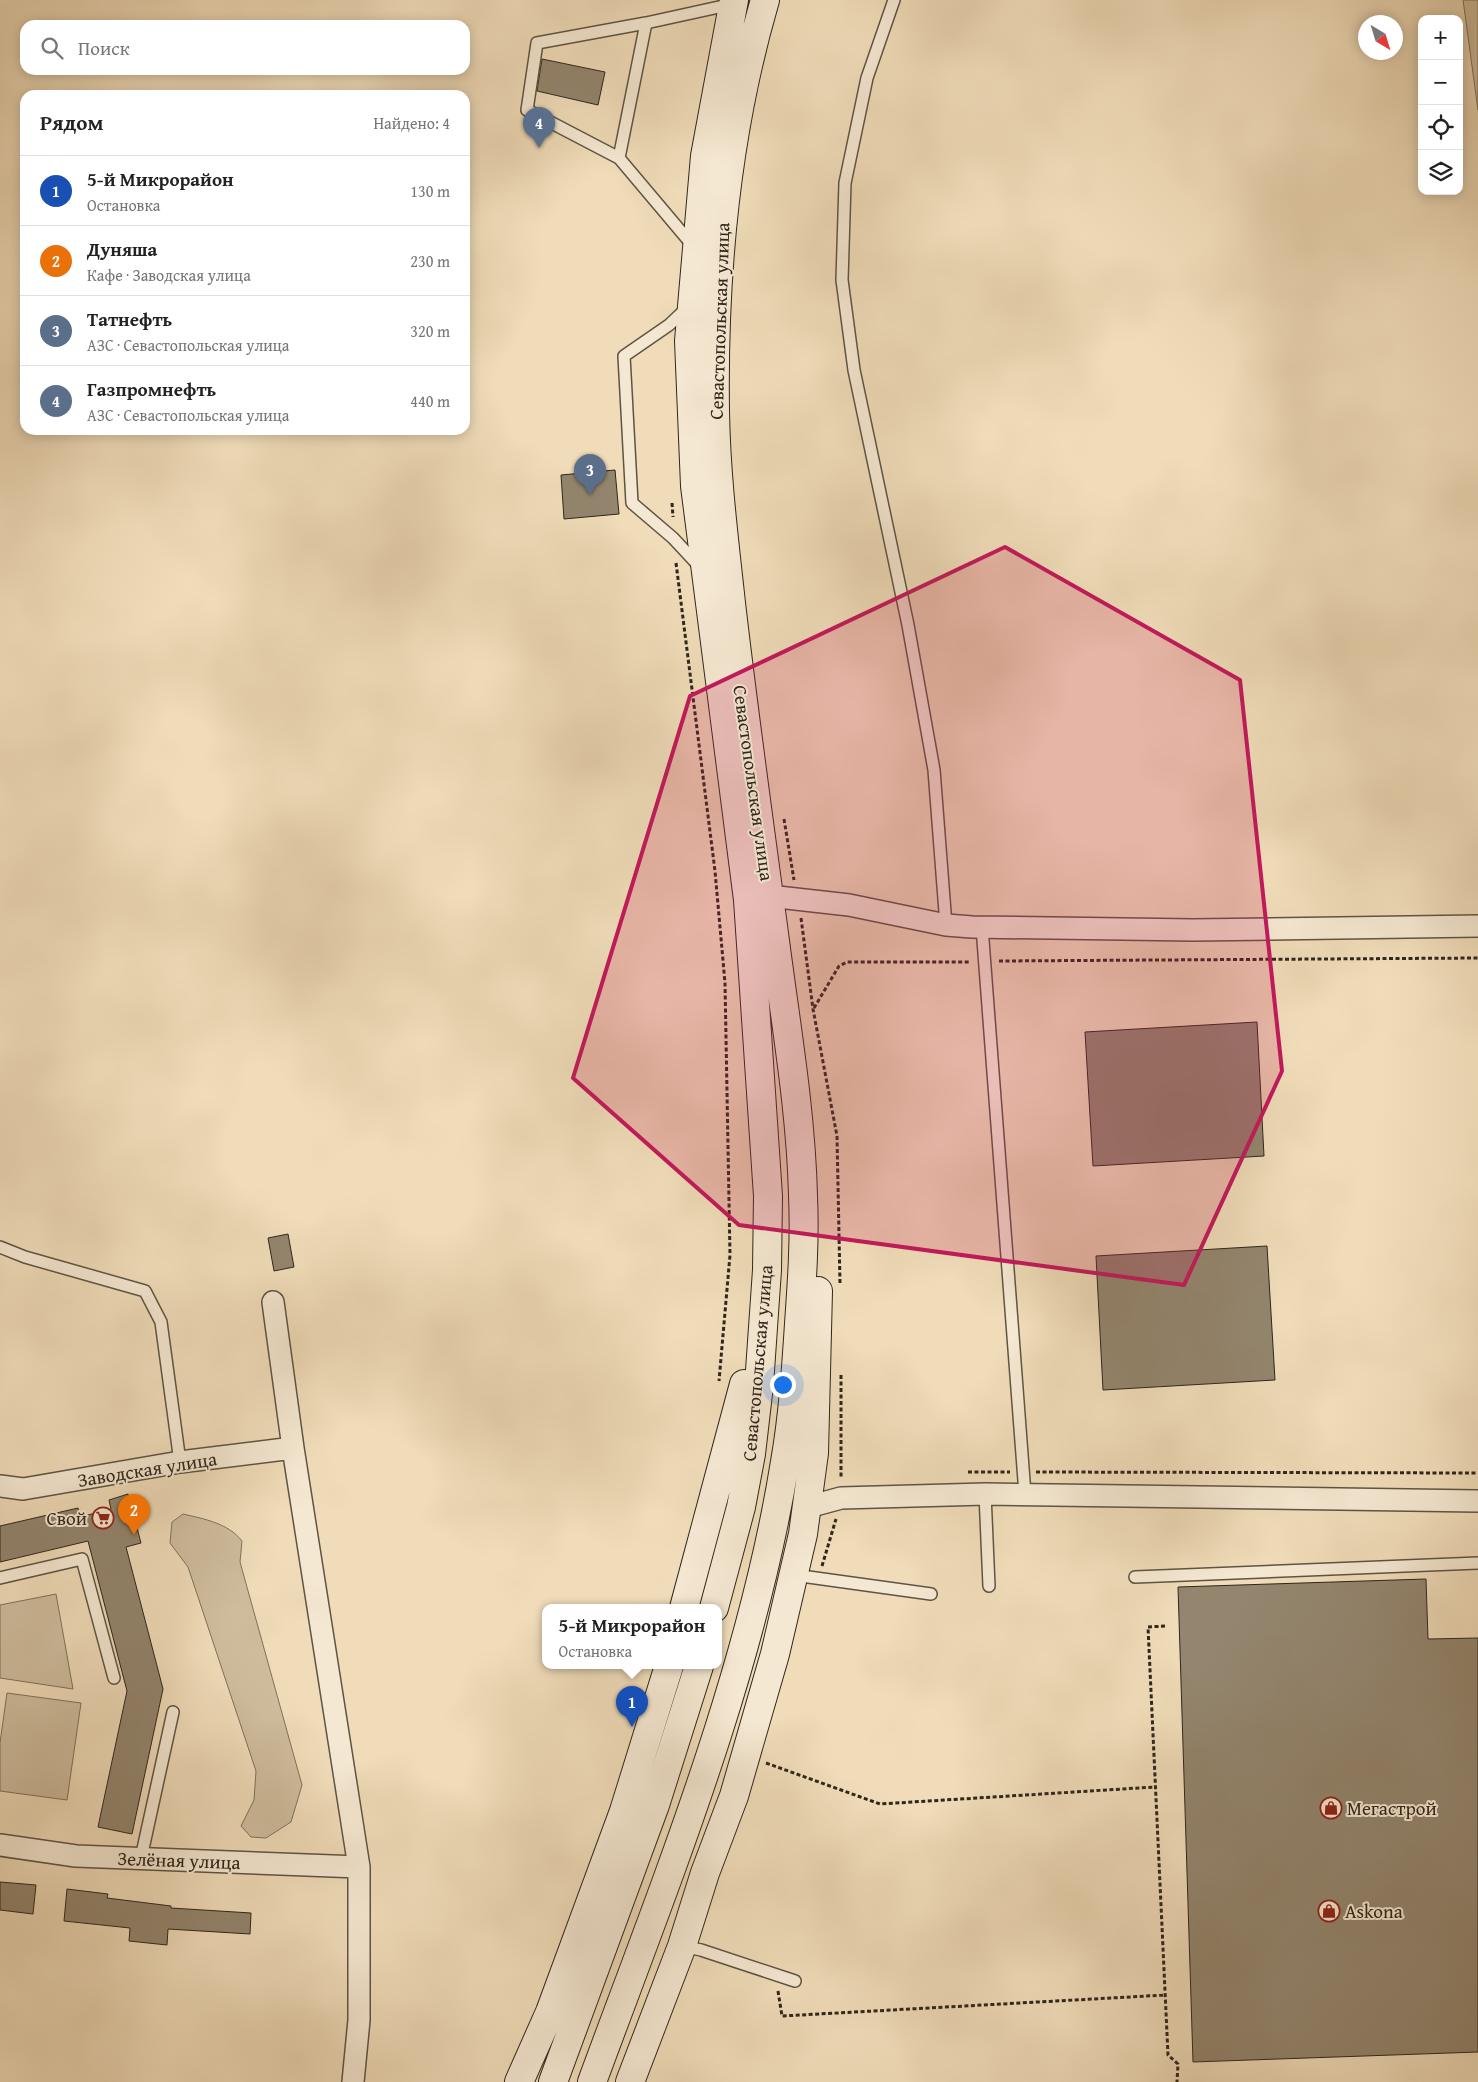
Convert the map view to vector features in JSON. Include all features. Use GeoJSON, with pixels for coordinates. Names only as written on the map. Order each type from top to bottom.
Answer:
{"type":"FeatureCollection","features":[{"type":"Feature","properties":{"kind":"main road","name":"Севастопольская улица"},"geometry":{"type":"LineString","coordinates":[[592,2082],[704,1770],[742,1652],[764,1568],[787,1450],[795,1388],[803,1250],[803,1195],[796,1106],[726,558],[715,416],[715,315],[723,209],[735,129],[765,0]]}},
{"type":"Feature","properties":{"kind":"main road","name":"Севастопольская улица"},"geometry":{"type":"LineString","coordinates":[[715,1604],[741,1507],[751,1454],[759,1385],[767,1253],[768,1196],[748,900],[694,486],[690,341],[692,303],[705,156],[734,2]]}},
{"type":"Feature","properties":{"kind":"main road"},"geometry":{"type":"LineString","coordinates":[[630,2082],[682,1946],[705,1873],[734,1796],[774,1654],[808,1507],[814,1453],[819,1300],[816,1276],[803,1250]]}},
{"type":"Feature","properties":{"kind":"main road"},"geometry":{"type":"LineString","coordinates":[[685,1604],[744,1388],[752,1292],[767,1253]]}},
{"type":"Feature","properties":{"kind":"main road"},"geometry":{"type":"LineString","coordinates":[[519,2082],[550,2012],[624,1811],[668,1669]]}},
{"type":"Feature","properties":{"kind":"main road"},"geometry":{"type":"LineString","coordinates":[[553,2082],[655,1805],[698,1669]]}},
{"type":"Feature","properties":{"kind":"street"},"geometry":{"type":"LineString","coordinates":[[769,896],[850,905],[946,925],[982,927],[1193,930],[1478,926]]}},
{"type":"Feature","properties":{"kind":"street"},"geometry":{"type":"LineString","coordinates":[[273,1302],[293,1448],[359,1867],[359,2020],[353,2082]]}},
{"type":"Feature","properties":{"kind":"street","name":"Заводская улица"},"geometry":{"type":"LineString","coordinates":[[0,1486],[23,1489],[180,1462],[293,1448]]}},
{"type":"Feature","properties":{"kind":"street"},"geometry":{"type":"LineString","coordinates":[[808,1507],[841,1498],[985,1494],[1478,1501]]}},
{"type":"Feature","properties":{"kind":"street","name":"Зелёная улица"},"geometry":{"type":"LineString","coordinates":[[0,1845],[76,1856],[359,1867]]}},
{"type":"Feature","properties":{"kind":"lane"},"geometry":{"type":"LineString","coordinates":[[894,0],[866,78],[844,183],[842,280],[854,370],[908,624],[934,770],[946,925]]}},
{"type":"Feature","properties":{"kind":"lane"},"geometry":{"type":"LineString","coordinates":[[697,251],[619,158],[527,110],[537,43],[646,23],[734,2]]}},
{"type":"Feature","properties":{"kind":"lane"},"geometry":{"type":"LineString","coordinates":[[619,158],[646,23]]}},
{"type":"Feature","properties":{"kind":"lane"},"geometry":{"type":"LineString","coordinates":[[692,303],[669,325],[624,356],[632,503],[673,538],[706,573]]}},
{"type":"Feature","properties":{"kind":"lane"},"geometry":{"type":"LineString","coordinates":[[982,927],[1025,1494]]}},
{"type":"Feature","properties":{"kind":"lane"},"geometry":{"type":"LineString","coordinates":[[0,1247],[26,1257],[145,1291],[161,1322],[180,1462]]}},
{"type":"Feature","properties":{"kind":"lane"},"geometry":{"type":"LineString","coordinates":[[985,1494],[989,1586]]}},
{"type":"Feature","properties":{"kind":"lane"},"geometry":{"type":"LineString","coordinates":[[0,1578],[82,1559],[114,1678]]}},
{"type":"Feature","properties":{"kind":"lane"},"geometry":{"type":"LineString","coordinates":[[1136,1578],[1478,1563]]}},
{"type":"Feature","properties":{"kind":"lane"},"geometry":{"type":"LineString","coordinates":[[794,1574],[931,1594]]}},
{"type":"Feature","properties":{"kind":"lane"},"geometry":{"type":"LineString","coordinates":[[141,1858],[173,1712]]}},
{"type":"Feature","properties":{"kind":"lane"},"geometry":{"type":"LineString","coordinates":[[682,1946],[701,1950],[795,1981]]}},
{"type":"Feature","properties":{"kind":"path"},"geometry":{"type":"LineString","coordinates":[[672,498],[673,538],[716,871],[725,983],[730,1255],[718,1385]]}},
{"type":"Feature","properties":{"kind":"path"},"geometry":{"type":"LineString","coordinates":[[813,1008],[839,966],[847,962],[1478,958]]}},
{"type":"Feature","properties":{"kind":"path"},"geometry":{"type":"LineString","coordinates":[[968,1472],[1478,1473]]}},
{"type":"Feature","properties":{"kind":"path"},"geometry":{"type":"LineString","coordinates":[[1165,1626],[1148,1626],[1168,2055],[1178,2064],[1177,2082]]}},
{"type":"Feature","properties":{"kind":"path"},"geometry":{"type":"LineString","coordinates":[[766,1763],[880,1804],[1155,1786]]}},
{"type":"Feature","properties":{"kind":"path"},"geometry":{"type":"LineString","coordinates":[[769,1988],[779,1992],[782,2016],[1166,1995]]}},
{"type":"Feature","properties":{"kind":"highlighted area"},"geometry":{"type":"Polygon","coordinates":[[[1005,547],[1240,680],[1282,1071],[1184,1285],[739,1225],[573,1078],[690,696],[1005,547]]]}},
{"type":"Feature","properties":{"kind":"shaded area"},"geometry":{"type":"Polygon","coordinates":[[[1463,0],[1478,0],[1478,110],[1463,0]]]}},
{"type":"Feature","properties":{"kind":"shaded area"},"geometry":{"type":"Polygon","coordinates":[[[183,1514],[223,1526],[242,1541],[240,1562],[302,1785],[291,1822],[266,1838],[251,1837],[241,1826],[254,1800],[256,1771],[188,1567],[170,1543],[172,1522],[183,1514]]]}},
{"type":"Feature","properties":{"kind":"shaded area"},"geometry":{"type":"Polygon","coordinates":[[[56,1594],[73,1689],[0,1678],[0,1605],[56,1594]]]}},
{"type":"Feature","properties":{"kind":"shaded area"},"geometry":{"type":"Polygon","coordinates":[[[7,1693],[81,1703],[67,1800],[0,1791],[0,1743],[7,1693]]]}},
{"type":"Feature","properties":{"kind":"building"},"geometry":{"type":"Polygon","coordinates":[[[542,59],[605,72],[598,105],[537,91],[542,59]]]}},
{"type":"Feature","properties":{"kind":"building"},"geometry":{"type":"Polygon","coordinates":[[[615,470],[619,514],[564,519],[561,475],[615,470]]]}},
{"type":"Feature","properties":{"kind":"building"},"geometry":{"type":"Polygon","coordinates":[[[1257,1022],[1264,1156],[1093,1166],[1085,1032],[1257,1022]]]}},
{"type":"Feature","properties":{"kind":"building"},"geometry":{"type":"Polygon","coordinates":[[[288,1234],[294,1267],[274,1271],[268,1238],[288,1234]]]}},
{"type":"Feature","properties":{"kind":"building"},"geometry":{"type":"Polygon","coordinates":[[[1267,1246],[1275,1380],[1103,1390],[1096,1256],[1267,1246]]]}},
{"type":"Feature","properties":{"kind":"building"},"geometry":{"type":"Polygon","coordinates":[[[128,1494],[141,1543],[126,1547],[163,1689],[132,1834],[98,1827],[127,1691],[88,1541],[0,1562],[0,1526],[78,1508],[80,1517],[111,1509],[109,1500],[128,1494]]]}},
{"type":"Feature","properties":{"kind":"building","name":"Мегастрой"},"geometry":{"type":"Polygon","coordinates":[[[1426,1579],[1428,1639],[1478,1638],[1478,2052],[1193,2062],[1178,1587],[1426,1579]]]}},
{"type":"Feature","properties":{"kind":"building"},"geometry":{"type":"Polygon","coordinates":[[[0,1882],[36,1885],[33,1914],[0,1910],[0,1882]]]}},
{"type":"Feature","properties":{"kind":"building"},"geometry":{"type":"Polygon","coordinates":[[[67,1889],[108,1894],[107,1898],[171,1906],[171,1908],[251,1913],[250,1934],[168,1929],[167,1945],[129,1941],[130,1928],[64,1921],[67,1889]]]}},
{"type":"Feature","properties":{"kind":"place","name":"Газпромнефть"},"geometry":{"type":"Point","coordinates":[539,148]}},
{"type":"Feature","properties":{"kind":"place","name":"Татнефть"},"geometry":{"type":"Point","coordinates":[590,495]}},
{"type":"Feature","properties":{"kind":"place","name":"Свой"},"geometry":{"type":"Point","coordinates":[103,1518]}},
{"type":"Feature","properties":{"kind":"place","name":"Дуняша"},"geometry":{"type":"Point","coordinates":[134,1535]}},
{"type":"Feature","properties":{"kind":"place","name":"5-й Микрорайон"},"geometry":{"type":"Point","coordinates":[632,1727]}},
{"type":"Feature","properties":{"kind":"place","name":"Мегастрой"},"geometry":{"type":"Point","coordinates":[1331,1808]}},
{"type":"Feature","properties":{"kind":"place","name":"Askona"},"geometry":{"type":"Point","coordinates":[1329,1911]}}]}
